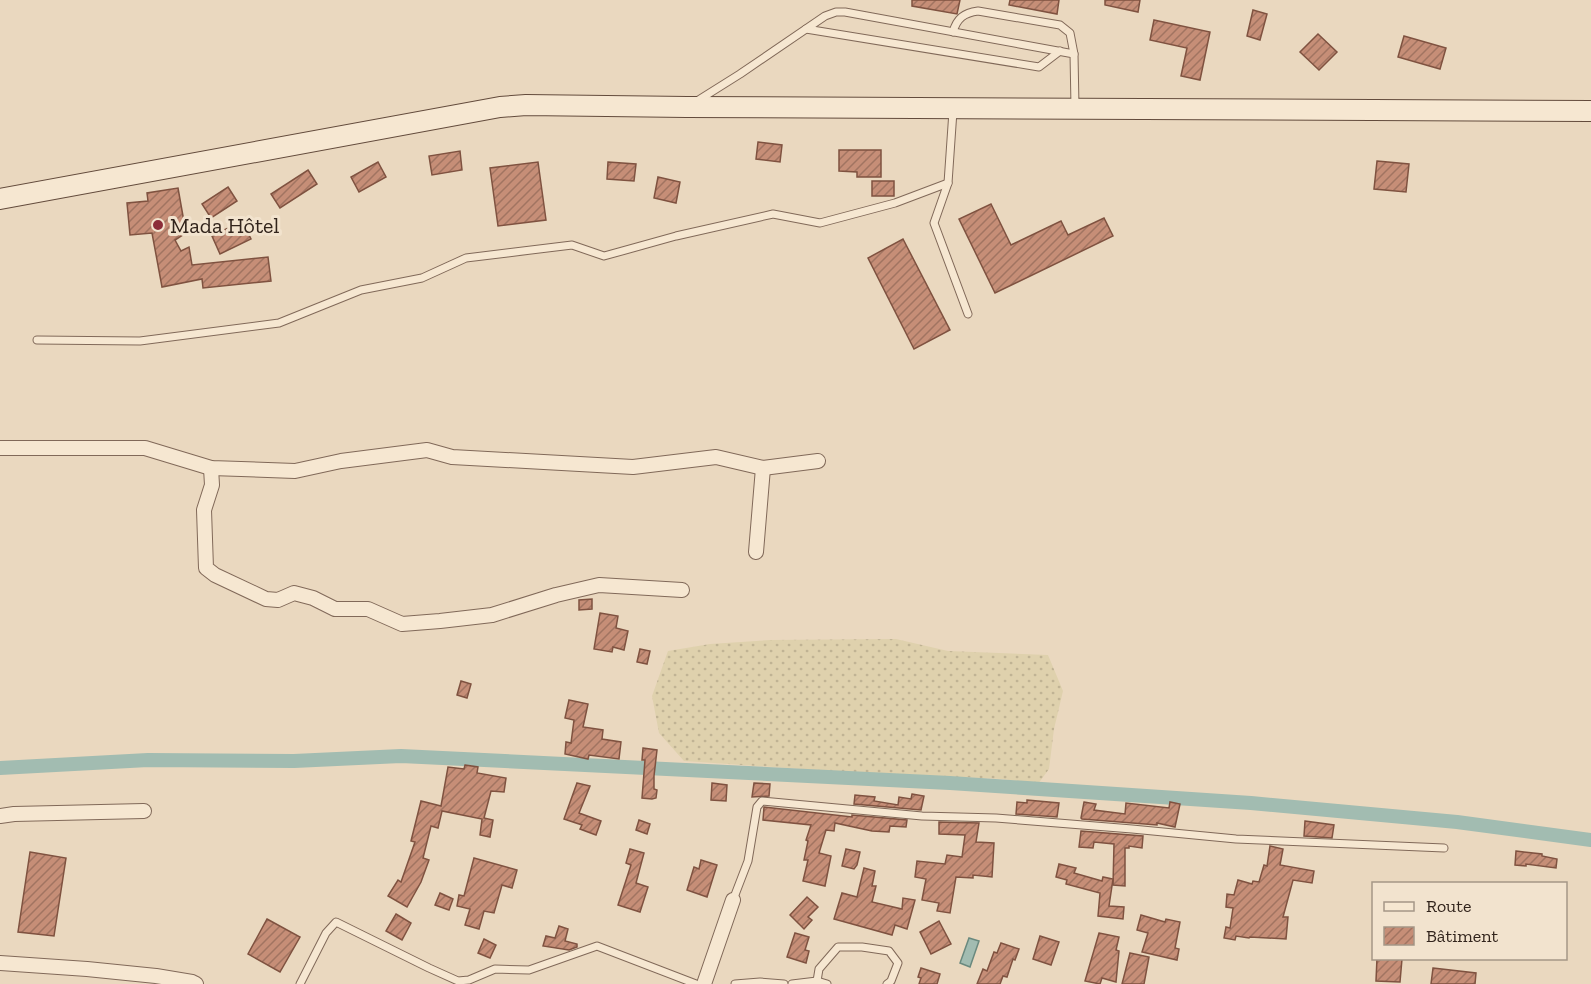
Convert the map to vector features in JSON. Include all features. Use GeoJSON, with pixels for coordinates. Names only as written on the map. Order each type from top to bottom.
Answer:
{"type":"FeatureCollection","features":[{"type":"Feature","properties":{"kind":"main road"},"geometry":{"type":"LineString","coordinates":[[0,200],[500,107],[526,105],[1591,111]]}},
{"type":"Feature","properties":{"kind":"street"},"geometry":{"type":"LineString","coordinates":[[0,448],[145,448],[211,468],[295,471],[341,461],[427,450],[452,457],[633,468],[716,457],[763,468],[818,461]]}},
{"type":"Feature","properties":{"kind":"street"},"geometry":{"type":"LineString","coordinates":[[211,468],[212,485],[204,510],[206,568],[215,575],[266,599],[278,600],[294,593],[313,598],[335,609],[368,609],[402,624],[492,615],[556,595],[599,585],[682,590]]}},
{"type":"Feature","properties":{"kind":"street"},"geometry":{"type":"LineString","coordinates":[[756,552],[763,468]]}},
{"type":"Feature","properties":{"kind":"street"},"geometry":{"type":"LineString","coordinates":[[0,816],[144,810]]}},
{"type":"Feature","properties":{"kind":"street"},"geometry":{"type":"LineString","coordinates":[[704,984],[733,900]]}},
{"type":"Feature","properties":{"kind":"street"},"geometry":{"type":"LineString","coordinates":[[0,963],[87,969],[196,984]]}},
{"type":"Feature","properties":{"kind":"lane"},"geometry":{"type":"LineString","coordinates":[[953,32],[956,23],[967,12],[978,11],[1060,25],[1070,33],[1074,54],[1076,109]]}},
{"type":"Feature","properties":{"kind":"lane"},"geometry":{"type":"LineString","coordinates":[[687,107],[825,16],[836,12],[1074,54]]}},
{"type":"Feature","properties":{"kind":"lane"},"geometry":{"type":"LineString","coordinates":[[806,29],[1039,67],[1060,51]]}},
{"type":"Feature","properties":{"kind":"lane"},"geometry":{"type":"LineString","coordinates":[[953,108],[948,183],[934,223],[968,314]]}},
{"type":"Feature","properties":{"kind":"lane"},"geometry":{"type":"LineString","coordinates":[[37,340],[140,342],[279,323],[361,290],[422,278],[466,258],[572,245],[604,256],[676,236],[773,214],[820,223],[895,203],[948,183]]}},
{"type":"Feature","properties":{"kind":"lane"},"geometry":{"type":"LineString","coordinates":[[733,900],[748,861],[757,807],[762,801],[922,816],[996,818],[1236,839],[1444,848]]}},
{"type":"Feature","properties":{"kind":"lane"},"geometry":{"type":"LineString","coordinates":[[300,984],[326,933],[336,922],[458,981],[469,980],[495,969],[529,970],[597,946],[696,984]]}},
{"type":"Feature","properties":{"kind":"lane"},"geometry":{"type":"LineString","coordinates":[[817,981],[819,969],[838,947],[862,947],[889,951],[898,963],[891,981],[887,984]]}},
{"type":"Feature","properties":{"kind":"lane"},"geometry":{"type":"LineString","coordinates":[[792,984],[817,981],[827,984]]}},
{"type":"Feature","properties":{"kind":"lane"},"geometry":{"type":"LineString","coordinates":[[735,984],[760,982],[784,984]]}},
{"type":"Feature","properties":{"kind":"shaded area"},"geometry":{"type":"Polygon","coordinates":[[[896,639],[948,651],[1048,655],[1063,691],[1054,729],[1049,769],[1038,784],[1002,779],[684,761],[659,733],[652,696],[668,651],[710,644],[770,640],[896,639]]]}},
{"type":"Feature","properties":{"kind":"shaded area"},"geometry":{"type":"Polygon","coordinates":[[[969,938],[979,941],[970,967],[960,963],[969,938]]]}},
{"type":"Feature","properties":{"kind":"building"},"geometry":{"type":"Polygon","coordinates":[[[912,0],[960,0],[957,14],[912,6],[912,0]]]}},
{"type":"Feature","properties":{"kind":"building"},"geometry":{"type":"Polygon","coordinates":[[[1010,0],[1059,0],[1057,14],[1009,5],[1010,0]]]}},
{"type":"Feature","properties":{"kind":"building"},"geometry":{"type":"Polygon","coordinates":[[[1105,0],[1140,0],[1138,12],[1105,5],[1105,0]]]}},
{"type":"Feature","properties":{"kind":"building"},"geometry":{"type":"Polygon","coordinates":[[[1253,10],[1267,14],[1260,40],[1247,36],[1253,10]]]}},
{"type":"Feature","properties":{"kind":"building"},"geometry":{"type":"Polygon","coordinates":[[[1154,20],[1210,32],[1200,80],[1181,76],[1187,48],[1150,40],[1154,20]]]}},
{"type":"Feature","properties":{"kind":"building"},"geometry":{"type":"Polygon","coordinates":[[[1318,34],[1337,52],[1319,70],[1300,52],[1318,34]]]}},
{"type":"Feature","properties":{"kind":"building"},"geometry":{"type":"Polygon","coordinates":[[[1404,36],[1446,48],[1440,69],[1398,57],[1404,36]]]}},
{"type":"Feature","properties":{"kind":"building"},"geometry":{"type":"Polygon","coordinates":[[[758,142],[782,145],[780,162],[756,159],[758,142]]]}},
{"type":"Feature","properties":{"kind":"building"},"geometry":{"type":"Polygon","coordinates":[[[839,150],[881,150],[881,177],[857,177],[857,172],[839,171],[839,150]]]}},
{"type":"Feature","properties":{"kind":"building"},"geometry":{"type":"Polygon","coordinates":[[[460,151],[462,170],[432,175],[429,156],[460,151]]]}},
{"type":"Feature","properties":{"kind":"building"},"geometry":{"type":"Polygon","coordinates":[[[1377,161],[1409,164],[1406,192],[1374,189],[1377,161]]]}},
{"type":"Feature","properties":{"kind":"building"},"geometry":{"type":"Polygon","coordinates":[[[378,162],[386,177],[359,192],[351,177],[378,162]]]}},
{"type":"Feature","properties":{"kind":"building"},"geometry":{"type":"Polygon","coordinates":[[[538,162],[546,220],[498,226],[490,168],[538,162]]]}},
{"type":"Feature","properties":{"kind":"building"},"geometry":{"type":"Polygon","coordinates":[[[608,162],[636,164],[634,181],[607,179],[608,162]]]}},
{"type":"Feature","properties":{"kind":"building"},"geometry":{"type":"Polygon","coordinates":[[[308,170],[317,184],[280,208],[271,194],[308,170]]]}},
{"type":"Feature","properties":{"kind":"building"},"geometry":{"type":"Polygon","coordinates":[[[658,177],[680,182],[676,203],[654,198],[658,177]]]}},
{"type":"Feature","properties":{"kind":"building"},"geometry":{"type":"Polygon","coordinates":[[[872,181],[894,181],[894,196],[872,196],[872,181]]]}},
{"type":"Feature","properties":{"kind":"building"},"geometry":{"type":"Polygon","coordinates":[[[228,187],[237,201],[211,218],[202,204],[228,187]]]}},
{"type":"Feature","properties":{"kind":"building"},"geometry":{"type":"Polygon","coordinates":[[[178,188],[186,233],[175,240],[181,251],[189,247],[192,265],[268,257],[271,281],[203,288],[202,279],[162,287],[152,233],[130,235],[127,203],[148,201],[147,193],[178,188]]]}},
{"type":"Feature","properties":{"kind":"building"},"geometry":{"type":"Polygon","coordinates":[[[991,204],[1011,245],[1061,221],[1068,235],[1104,218],[1113,236],[995,293],[959,219],[991,204]]]}},
{"type":"Feature","properties":{"kind":"building"},"geometry":{"type":"Polygon","coordinates":[[[242,221],[251,239],[220,254],[212,236],[242,221]]]}},
{"type":"Feature","properties":{"kind":"building"},"geometry":{"type":"Polygon","coordinates":[[[903,239],[950,330],[914,349],[868,258],[903,239]]]}},
{"type":"Feature","properties":{"kind":"building"},"geometry":{"type":"Polygon","coordinates":[[[592,599],[592,609],[579,610],[579,600],[592,599]]]}},
{"type":"Feature","properties":{"kind":"building"},"geometry":{"type":"Polygon","coordinates":[[[600,613],[618,616],[616,628],[628,631],[624,650],[613,647],[612,652],[594,649],[600,613]]]}},
{"type":"Feature","properties":{"kind":"building"},"geometry":{"type":"Polygon","coordinates":[[[640,649],[650,651],[647,664],[637,662],[640,649]]]}},
{"type":"Feature","properties":{"kind":"building"},"geometry":{"type":"Polygon","coordinates":[[[461,681],[471,684],[467,698],[457,695],[461,681]]]}},
{"type":"Feature","properties":{"kind":"building"},"geometry":{"type":"Polygon","coordinates":[[[569,700],[588,704],[583,727],[603,730],[602,739],[621,742],[619,759],[589,755],[588,759],[565,754],[566,742],[571,743],[574,720],[565,718],[569,700]]]}},
{"type":"Feature","properties":{"kind":"building"},"geometry":{"type":"Polygon","coordinates":[[[643,748],[657,750],[654,789],[657,790],[656,798],[652,799],[642,798],[645,760],[642,760],[643,748]]]}},
{"type":"Feature","properties":{"kind":"building"},"geometry":{"type":"Polygon","coordinates":[[[465,765],[478,767],[477,773],[506,778],[504,792],[491,791],[484,818],[493,820],[490,837],[480,835],[482,819],[442,811],[438,828],[431,826],[423,858],[429,860],[421,882],[407,907],[388,896],[398,880],[401,882],[415,842],[411,841],[421,801],[441,806],[448,767],[464,769],[465,765]]]}},
{"type":"Feature","properties":{"kind":"building"},"geometry":{"type":"Polygon","coordinates":[[[577,783],[590,786],[579,813],[601,821],[596,835],[580,829],[582,825],[564,819],[577,783]]]}},
{"type":"Feature","properties":{"kind":"building"},"geometry":{"type":"Polygon","coordinates":[[[712,783],[727,785],[726,801],[711,800],[712,783]]]}},
{"type":"Feature","properties":{"kind":"building"},"geometry":{"type":"Polygon","coordinates":[[[754,783],[770,784],[769,796],[752,797],[754,783]]]}},
{"type":"Feature","properties":{"kind":"building"},"geometry":{"type":"Polygon","coordinates":[[[912,794],[924,796],[921,810],[854,804],[855,795],[875,797],[874,801],[898,805],[899,797],[911,799],[912,794]]]}},
{"type":"Feature","properties":{"kind":"building"},"geometry":{"type":"Polygon","coordinates":[[[1027,800],[1059,803],[1057,817],[1016,814],[1017,802],[1027,803],[1027,800]]]}},
{"type":"Feature","properties":{"kind":"building"},"geometry":{"type":"Polygon","coordinates":[[[1084,802],[1096,804],[1094,810],[1125,814],[1126,803],[1169,808],[1170,802],[1180,804],[1175,827],[1157,823],[1157,825],[1082,819],[1084,802]]]}},
{"type":"Feature","properties":{"kind":"building"},"geometry":{"type":"Polygon","coordinates":[[[764,807],[852,817],[852,815],[907,820],[906,827],[890,826],[889,832],[872,831],[835,823],[834,831],[826,830],[819,853],[831,856],[825,886],[803,881],[808,860],[804,860],[808,841],[806,840],[811,825],[763,820],[764,807]]]}},
{"type":"Feature","properties":{"kind":"building"},"geometry":{"type":"Polygon","coordinates":[[[639,820],[650,824],[647,834],[636,830],[639,820]]]}},
{"type":"Feature","properties":{"kind":"building"},"geometry":{"type":"Polygon","coordinates":[[[1305,821],[1334,825],[1332,838],[1304,836],[1305,821]]]}},
{"type":"Feature","properties":{"kind":"building"},"geometry":{"type":"Polygon","coordinates":[[[939,822],[979,823],[976,842],[994,843],[992,877],[973,875],[973,878],[956,877],[950,913],[937,911],[939,903],[922,900],[926,879],[915,877],[917,861],[945,864],[947,855],[962,857],[965,835],[939,834],[939,822]]]}},
{"type":"Feature","properties":{"kind":"building"},"geometry":{"type":"Polygon","coordinates":[[[1081,831],[1143,836],[1142,848],[1129,846],[1125,848],[1125,886],[1113,885],[1114,844],[1094,842],[1093,848],[1079,847],[1081,831]]]}},
{"type":"Feature","properties":{"kind":"building"},"geometry":{"type":"Polygon","coordinates":[[[1270,846],[1283,849],[1280,865],[1314,871],[1312,883],[1293,880],[1283,917],[1288,917],[1286,939],[1236,936],[1235,940],[1224,938],[1226,927],[1230,928],[1233,908],[1226,907],[1227,894],[1234,895],[1238,880],[1252,884],[1253,881],[1259,882],[1264,865],[1267,866],[1270,846]]]}},
{"type":"Feature","properties":{"kind":"building"},"geometry":{"type":"Polygon","coordinates":[[[630,849],[644,853],[636,883],[648,887],[640,912],[618,905],[631,865],[626,863],[630,849]]]}},
{"type":"Feature","properties":{"kind":"building"},"geometry":{"type":"Polygon","coordinates":[[[846,849],[860,852],[854,869],[842,866],[846,849]]]}},
{"type":"Feature","properties":{"kind":"building"},"geometry":{"type":"Polygon","coordinates":[[[1516,851],[1542,854],[1542,856],[1557,859],[1556,868],[1526,864],[1526,866],[1515,865],[1516,851]]]}},
{"type":"Feature","properties":{"kind":"building"},"geometry":{"type":"Polygon","coordinates":[[[30,852],[66,858],[54,936],[18,932],[30,852]]]}},
{"type":"Feature","properties":{"kind":"building"},"geometry":{"type":"Polygon","coordinates":[[[474,858],[517,870],[512,888],[502,885],[494,913],[484,911],[479,929],[465,925],[470,909],[457,906],[459,895],[464,896],[474,858]]]}},
{"type":"Feature","properties":{"kind":"building"},"geometry":{"type":"Polygon","coordinates":[[[701,860],[717,865],[707,897],[687,890],[694,867],[699,869],[701,860]]]}},
{"type":"Feature","properties":{"kind":"building"},"geometry":{"type":"Polygon","coordinates":[[[1059,864],[1076,868],[1074,873],[1102,881],[1103,877],[1113,879],[1109,906],[1124,907],[1123,919],[1098,916],[1100,893],[1066,884],[1067,880],[1056,877],[1059,864]]]}},
{"type":"Feature","properties":{"kind":"building"},"geometry":{"type":"Polygon","coordinates":[[[864,868],[875,871],[872,886],[876,886],[872,902],[902,909],[903,898],[915,900],[907,929],[895,925],[892,935],[834,919],[842,893],[857,897],[864,868]]]}},
{"type":"Feature","properties":{"kind":"building"},"geometry":{"type":"Polygon","coordinates":[[[440,893],[453,899],[449,910],[435,905],[440,893]]]}},
{"type":"Feature","properties":{"kind":"building"},"geometry":{"type":"Polygon","coordinates":[[[807,897],[818,907],[808,917],[812,920],[804,929],[790,915],[807,897]]]}},
{"type":"Feature","properties":{"kind":"building"},"geometry":{"type":"Polygon","coordinates":[[[396,914],[411,923],[402,940],[386,931],[396,914]]]}},
{"type":"Feature","properties":{"kind":"building"},"geometry":{"type":"Polygon","coordinates":[[[1141,915],[1165,922],[1166,919],[1180,922],[1175,948],[1179,949],[1177,960],[1142,952],[1148,933],[1137,930],[1141,915]]]}},
{"type":"Feature","properties":{"kind":"building"},"geometry":{"type":"Polygon","coordinates":[[[267,919],[300,937],[280,972],[248,954],[267,919]]]}},
{"type":"Feature","properties":{"kind":"building"},"geometry":{"type":"Polygon","coordinates":[[[939,921],[951,944],[931,954],[920,932],[939,921]]]}},
{"type":"Feature","properties":{"kind":"building"},"geometry":{"type":"Polygon","coordinates":[[[559,926],[568,929],[565,941],[577,944],[577,947],[569,950],[543,946],[546,936],[555,938],[559,926]]]}},
{"type":"Feature","properties":{"kind":"building"},"geometry":{"type":"Polygon","coordinates":[[[795,933],[809,937],[805,950],[809,951],[806,963],[787,957],[795,933]]]}},
{"type":"Feature","properties":{"kind":"building"},"geometry":{"type":"Polygon","coordinates":[[[1099,933],[1119,937],[1116,950],[1119,951],[1116,982],[1102,978],[1100,984],[1085,981],[1099,933]]]}},
{"type":"Feature","properties":{"kind":"building"},"geometry":{"type":"Polygon","coordinates":[[[1040,936],[1059,942],[1051,965],[1033,959],[1040,936]]]}},
{"type":"Feature","properties":{"kind":"building"},"geometry":{"type":"Polygon","coordinates":[[[484,939],[496,945],[490,958],[478,953],[484,939]]]}},
{"type":"Feature","properties":{"kind":"building"},"geometry":{"type":"Polygon","coordinates":[[[1001,943],[1019,949],[1007,977],[1003,976],[1000,984],[977,984],[983,969],[987,971],[994,952],[997,953],[1001,943]]]}},
{"type":"Feature","properties":{"kind":"building"},"geometry":{"type":"Polygon","coordinates":[[[1130,953],[1149,957],[1144,984],[1122,984],[1130,953]]]}},
{"type":"Feature","properties":{"kind":"building"},"geometry":{"type":"Polygon","coordinates":[[[1377,960],[1402,960],[1400,982],[1376,981],[1377,960]]]}},
{"type":"Feature","properties":{"kind":"building"},"geometry":{"type":"Polygon","coordinates":[[[921,968],[940,974],[937,984],[919,984],[921,978],[918,977],[921,968]]]}},
{"type":"Feature","properties":{"kind":"building"},"geometry":{"type":"Polygon","coordinates":[[[1433,968],[1476,973],[1475,984],[1431,984],[1433,968]]]}},
{"type":"Feature","properties":{"kind":"waterway"},"geometry":{"type":"LineString","coordinates":[[0,768],[148,760],[294,761],[401,756],[950,783],[1251,803],[1457,822],[1591,840]]}},
{"type":"Feature","properties":{"kind":"place","name":"Mada Hôtel"},"geometry":{"type":"Point","coordinates":[158,225]}}]}
